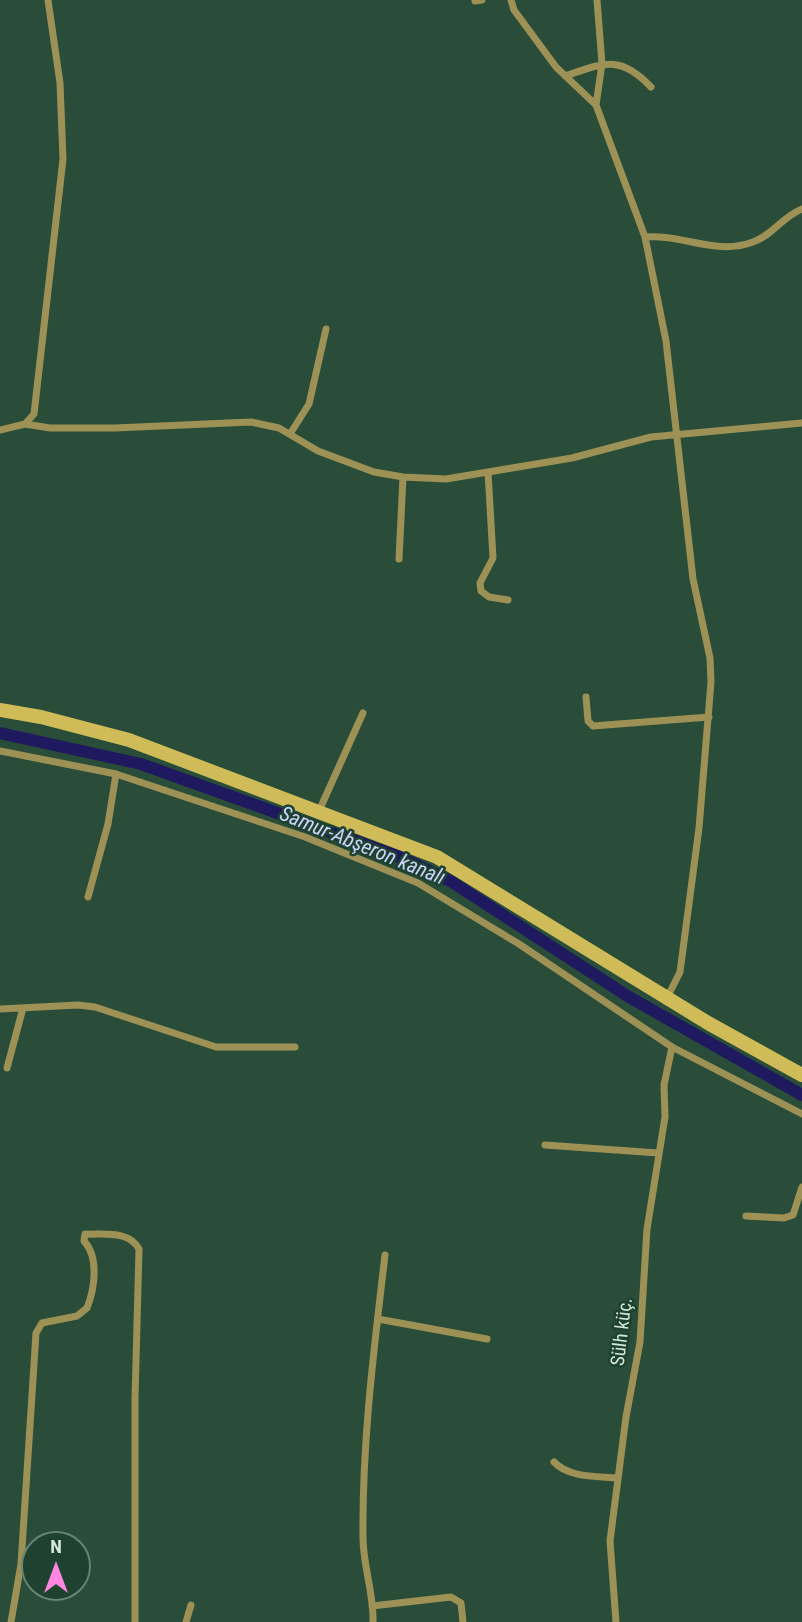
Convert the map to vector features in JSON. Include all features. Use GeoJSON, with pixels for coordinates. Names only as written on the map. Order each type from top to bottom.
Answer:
{"type":"FeatureCollection","features":[{"type":"Feature","properties":{"kind":"street"},"geometry":{"type":"LineString","coordinates":[[25,424],[34,414],[36,405],[63,159],[60,83],[48,0]]}},
{"type":"Feature","properties":{"kind":"street"},"geometry":{"type":"LineString","coordinates":[[511,0],[525,24],[565,76],[596,105],[645,237],[666,341],[693,579],[710,658],[709,717],[699,828],[680,972],[667,999]]}},
{"type":"Feature","properties":{"kind":"street"},"geometry":{"type":"LineString","coordinates":[[596,105],[602,64],[597,0]]}},
{"type":"Feature","properties":{"kind":"street"},"geometry":{"type":"LineString","coordinates":[[565,76],[602,64],[628,67],[651,88]]}},
{"type":"Feature","properties":{"kind":"street"},"geometry":{"type":"LineString","coordinates":[[645,237],[665,236],[727,248],[751,243],[769,234],[787,215],[802,209]]}},
{"type":"Feature","properties":{"kind":"street"},"geometry":{"type":"LineString","coordinates":[[290,433],[309,404],[326,329]]}},
{"type":"Feature","properties":{"kind":"street"},"geometry":{"type":"LineString","coordinates":[[0,430],[25,424],[50,428],[115,428],[234,421],[269,424],[290,433],[318,451],[374,472],[403,477],[446,479],[572,458],[619,443],[675,434],[802,423]]}},
{"type":"Feature","properties":{"kind":"street"},"geometry":{"type":"LineString","coordinates":[[488,472],[493,558],[480,583],[481,592],[489,597],[508,600]]}},
{"type":"Feature","properties":{"kind":"street"},"geometry":{"type":"LineString","coordinates":[[399,559],[403,477]]}},
{"type":"Feature","properties":{"kind":"street"},"geometry":{"type":"LineString","coordinates":[[586,697],[588,721],[593,726],[709,717]]}},
{"type":"Feature","properties":{"kind":"street"},"geometry":{"type":"LineString","coordinates":[[0,710],[41,717],[129,740],[457,866],[667,999],[802,1074]]}},
{"type":"Feature","properties":{"kind":"street"},"geometry":{"type":"LineString","coordinates":[[319,811],[363,713]]}},
{"type":"Feature","properties":{"kind":"street"},"geometry":{"type":"LineString","coordinates":[[0,751],[116,774],[305,837],[418,883],[519,944],[672,1047],[802,1114]]}},
{"type":"Feature","properties":{"kind":"street"},"geometry":{"type":"LineString","coordinates":[[88,897],[108,824],[116,774]]}},
{"type":"Feature","properties":{"kind":"street"},"geometry":{"type":"LineString","coordinates":[[0,1009],[95,1007],[216,1047],[295,1047]]}},
{"type":"Feature","properties":{"kind":"street"},"geometry":{"type":"LineString","coordinates":[[7,1068],[23,1008]]}},
{"type":"Feature","properties":{"kind":"street","name":"Sülh küç."},"geometry":{"type":"LineString","coordinates":[[616,1622],[610,1541],[640,1342],[647,1229],[665,1117],[664,1085],[672,1047]]}},
{"type":"Feature","properties":{"kind":"street"},"geometry":{"type":"LineString","coordinates":[[545,1145],[658,1153]]}},
{"type":"Feature","properties":{"kind":"street"},"geometry":{"type":"LineString","coordinates":[[746,1216],[784,1218],[793,1215],[802,1187]]}},
{"type":"Feature","properties":{"kind":"street"},"geometry":{"type":"LineString","coordinates":[[11,1622],[21,1564],[36,1333],[42,1323],[77,1316],[87,1308],[94,1268],[93,1251],[85,1241],[85,1234],[126,1236],[134,1240],[139,1249],[135,1399],[135,1622]]}},
{"type":"Feature","properties":{"kind":"street"},"geometry":{"type":"LineString","coordinates":[[373,1622],[363,1556],[363,1490],[377,1319],[386,1255]]}},
{"type":"Feature","properties":{"kind":"street"},"geometry":{"type":"LineString","coordinates":[[377,1319],[487,1339]]}},
{"type":"Feature","properties":{"kind":"street"},"geometry":{"type":"LineString","coordinates":[[554,1462],[561,1470],[572,1473],[618,1478]]}},
{"type":"Feature","properties":{"kind":"street"},"geometry":{"type":"LineString","coordinates":[[372,1606],[452,1597],[461,1604],[463,1622]]}},
{"type":"Feature","properties":{"kind":"street"},"geometry":{"type":"LineString","coordinates":[[187,1622],[191,1605]]}},
{"type":"Feature","properties":{"kind":"waterway","name":"Samur-Abşeron kanalı"},"geometry":{"type":"LineString","coordinates":[[0,733],[141,764],[400,857],[452,882],[629,997],[802,1095]]}}]}
